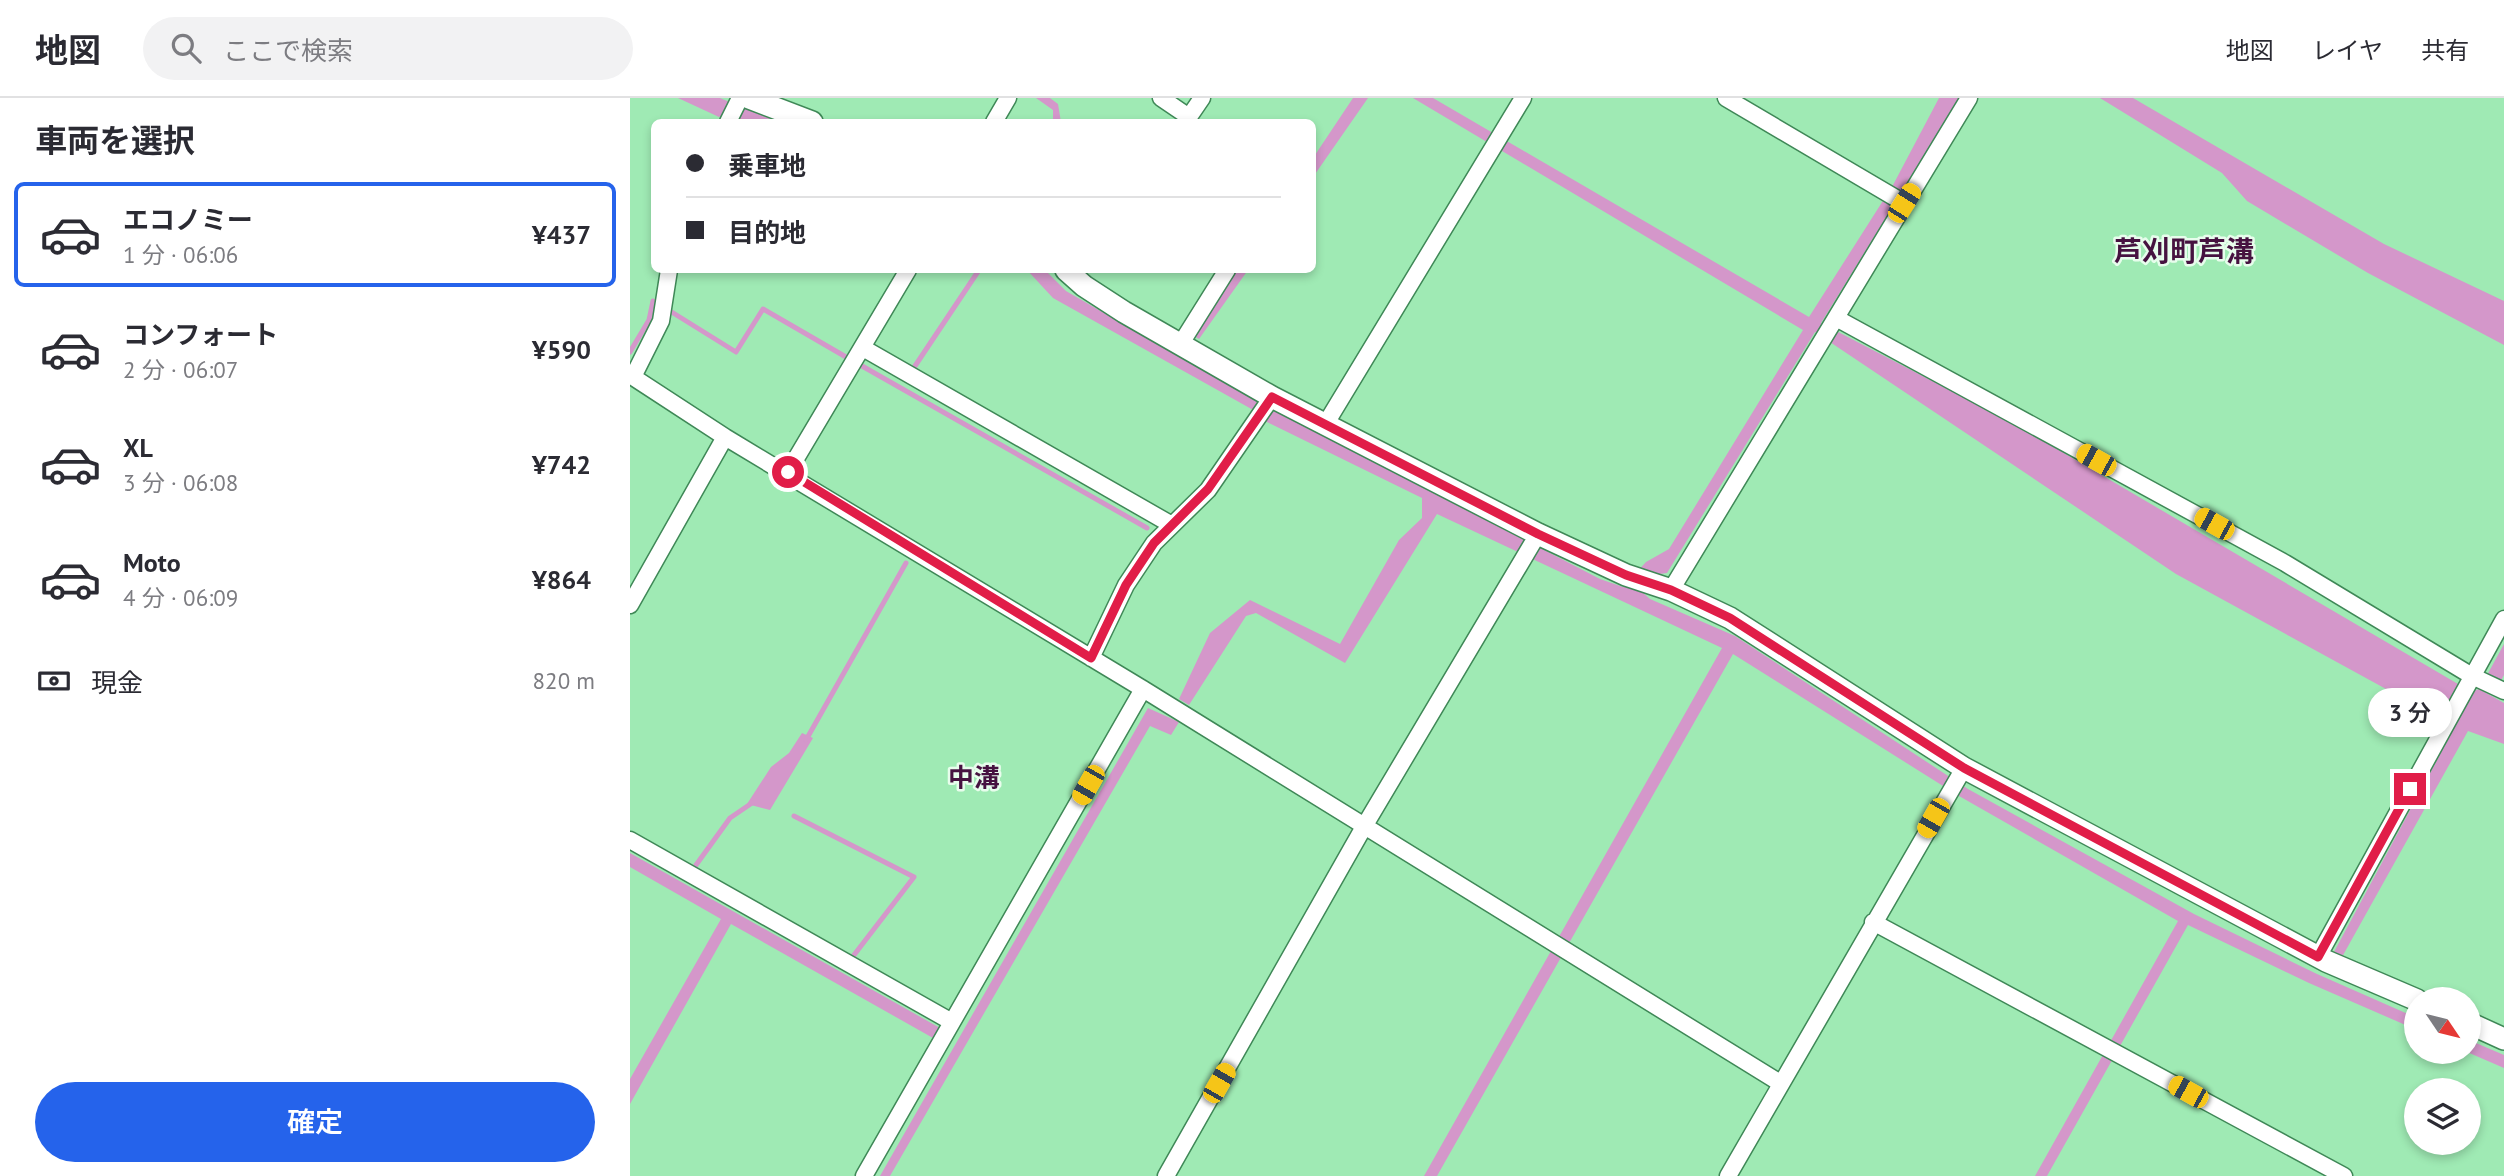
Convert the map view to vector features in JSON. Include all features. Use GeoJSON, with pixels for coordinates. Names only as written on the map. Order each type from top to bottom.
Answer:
{"type":"FeatureCollection","features":[{"type":"Feature","properties":{"kind":"street"},"geometry":{"type":"LineString","coordinates":[[730,119],[740,98]]}},
{"type":"Feature","properties":{"kind":"street"},"geometry":{"type":"LineString","coordinates":[[749,98],[781,104],[807,119]]}},
{"type":"Feature","properties":{"kind":"street"},"geometry":{"type":"LineString","coordinates":[[996,119],[1008,98]]}},
{"type":"Feature","properties":{"kind":"street"},"geometry":{"type":"LineString","coordinates":[[1161,98],[1188,119]]}},
{"type":"Feature","properties":{"kind":"street"},"geometry":{"type":"LineString","coordinates":[[1190,119],[1202,98]]}},
{"type":"Feature","properties":{"kind":"street"},"geometry":{"type":"LineString","coordinates":[[1325,425],[1523,98]]}},
{"type":"Feature","properties":{"kind":"street"},"geometry":{"type":"LineString","coordinates":[[1726,98],[1904,203]]}},
{"type":"Feature","properties":{"kind":"street"},"geometry":{"type":"LineString","coordinates":[[1661,587],[1830,328],[1969,98]]}},
{"type":"Feature","properties":{"kind":"street"},"geometry":{"type":"LineString","coordinates":[[669,273],[661,321],[633,377],[725,437],[788,472],[1780,1083]]}},
{"type":"Feature","properties":{"kind":"street"},"geometry":{"type":"LineString","coordinates":[[788,472],[906,273]]}},
{"type":"Feature","properties":{"kind":"street"},"geometry":{"type":"LineString","coordinates":[[1069,273],[1084,286],[1180,345],[1272,397],[1538,534],[1626,575],[1661,587],[1730,618],[1964,768],[2318,957],[2404,994]]}},
{"type":"Feature","properties":{"kind":"street"},"geometry":{"type":"LineString","coordinates":[[1180,345],[1225,273]]}},
{"type":"Feature","properties":{"kind":"street"},"geometry":{"type":"LineString","coordinates":[[1830,328],[2285,563],[2469,682],[2504,691]]}},
{"type":"Feature","properties":{"kind":"street"},"geometry":{"type":"LineString","coordinates":[[863,348],[1172,525]]}},
{"type":"Feature","properties":{"kind":"street"},"geometry":{"type":"LineString","coordinates":[[1091,658],[1126,585],[1154,543],[1208,489],[1272,397]]}},
{"type":"Feature","properties":{"kind":"street"},"geometry":{"type":"LineString","coordinates":[[630,605],[725,437]]}},
{"type":"Feature","properties":{"kind":"street"},"geometry":{"type":"LineString","coordinates":[[1166,1176],[1364,825],[1538,534]]}},
{"type":"Feature","properties":{"kind":"street"},"geometry":{"type":"LineString","coordinates":[[2318,957],[2504,619]]}},
{"type":"Feature","properties":{"kind":"street"},"geometry":{"type":"LineString","coordinates":[[864,1176],[1143,690]]}},
{"type":"Feature","properties":{"kind":"street"},"geometry":{"type":"LineString","coordinates":[[1728,1176],[1964,768]]}},
{"type":"Feature","properties":{"kind":"street"},"geometry":{"type":"LineString","coordinates":[[630,840],[952,1022]]}},
{"type":"Feature","properties":{"kind":"street"},"geometry":{"type":"LineString","coordinates":[[1873,922],[2344,1176]]}},
{"type":"Feature","properties":{"kind":"street"},"geometry":{"type":"LineString","coordinates":[[2482,1029],[2504,1039]]}},
{"type":"Feature","properties":{"kind":"shaded area"},"geometry":{"type":"Polygon","coordinates":[[[678,98],[720,98],[771,119],[740,119],[725,113],[719,117],[678,98]]]}},
{"type":"Feature","properties":{"kind":"shaded area"},"geometry":{"type":"Polygon","coordinates":[[[1036,98],[1050,98],[1058,104],[1060,119],[1053,119],[1053,110],[1036,98]]]}},
{"type":"Feature","properties":{"kind":"shaded area"},"geometry":{"type":"Polygon","coordinates":[[[1353,98],[1368,98],[1316,173],[1316,154],[1353,98]]]}},
{"type":"Feature","properties":{"kind":"shaded area"},"geometry":{"type":"Polygon","coordinates":[[[1413,98],[1433,98],[1809,317],[1893,185],[1939,98],[1960,98],[1821,323],[2011,422],[2458,684],[2439,718],[2176,574],[1815,332],[1667,573],[1652,575],[1641,591],[1650,599],[1735,636],[1968,789],[2194,914],[2317,974],[2404,1012],[2404,1024],[2309,983],[2188,925],[2047,1176],[2035,1176],[2178,921],[1959,796],[1733,654],[1437,1176],[1424,1176],[1722,648],[1437,514],[1345,663],[1256,613],[1246,616],[1189,705],[1179,699],[1210,633],[1250,600],[1340,644],[1399,540],[1422,518],[1422,498],[1265,421],[1269,413],[1276,411],[1600,579],[1623,587],[1646,562],[1669,549],[1803,330],[1413,98]]]}},
{"type":"Feature","properties":{"kind":"shaded area"},"geometry":{"type":"Polygon","coordinates":[[[2100,98],[2133,98],[2384,244],[2504,301],[2504,345],[2368,273],[2247,201],[2222,173],[2100,98]]]}},
{"type":"Feature","properties":{"kind":"shaded area"},"geometry":{"type":"Polygon","coordinates":[[[1030,273],[1048,273],[1066,291],[1258,402],[1255,411],[1053,298],[1030,273]]]}},
{"type":"Feature","properties":{"kind":"shaded area"},"geometry":{"type":"Polygon","coordinates":[[[1234,273],[1246,273],[1199,339],[1194,336],[1234,273]]]}},
{"type":"Feature","properties":{"kind":"shaded area"},"geometry":{"type":"Polygon","coordinates":[[[2504,644],[2504,675],[2499,684],[2486,677],[2504,644]]]}},
{"type":"Feature","properties":{"kind":"shaded area"},"geometry":{"type":"Polygon","coordinates":[[[2479,689],[2504,703],[2504,744],[2468,731],[2342,957],[2334,952],[2474,691],[2479,689]]]}},
{"type":"Feature","properties":{"kind":"shaded area"},"geometry":{"type":"Polygon","coordinates":[[[1148,708],[1179,722],[1171,735],[1150,726],[890,1176],[880,1176],[1148,708]]]}},
{"type":"Feature","properties":{"kind":"shaded area"},"geometry":{"type":"Polygon","coordinates":[[[802,733],[813,738],[770,810],[747,804],[771,767],[789,753],[802,733]]]}},
{"type":"Feature","properties":{"kind":"shaded area"},"geometry":{"type":"Polygon","coordinates":[[[630,853],[940,1028],[933,1038],[731,924],[630,1104],[630,1079],[721,919],[630,867],[630,853]]]}},
{"type":"Feature","properties":{"kind":"shaded area"},"geometry":{"type":"Polygon","coordinates":[[[2482,1046],[2504,1055],[2504,1068],[2482,1058],[2482,1046]]]}},
{"type":"Feature","properties":{"kind":"waterway"},"geometry":{"type":"LineString","coordinates":[[915,366],[977,273]]}},
{"type":"Feature","properties":{"kind":"waterway"},"geometry":{"type":"LineString","coordinates":[[630,352],[649,320],[653,301]]}},
{"type":"Feature","properties":{"kind":"waterway"},"geometry":{"type":"LineString","coordinates":[[670,311],[736,352],[763,309],[846,357]]}},
{"type":"Feature","properties":{"kind":"waterway"},"geometry":{"type":"LineString","coordinates":[[862,366],[1147,528]]}},
{"type":"Feature","properties":{"kind":"waterway"},"geometry":{"type":"LineString","coordinates":[[806,740],[906,563]]}},
{"type":"Feature","properties":{"kind":"waterway"},"geometry":{"type":"LineString","coordinates":[[696,865],[730,818],[752,803]]}},
{"type":"Feature","properties":{"kind":"waterway"},"geometry":{"type":"LineString","coordinates":[[794,816],[914,877],[854,955]]}},
{"type":"Feature","properties":{"kind":"district","name":"芦刈町芦溝"},"geometry":{"type":"Point","coordinates":[2184,251]}},
{"type":"Feature","properties":{"kind":"district","name":"中溝"},"geometry":{"type":"Point","coordinates":[974,778]}},
{"type":"Feature","properties":{"kind":"route"},"geometry":{"type":"LineString","coordinates":[[788,472],[1091,658],[1126,585],[1154,543],[1208,489],[1272,397],[1538,534],[1626,575],[1671,590],[1730,618],[1964,768],[2318,957],[2410,789]]}}]}
